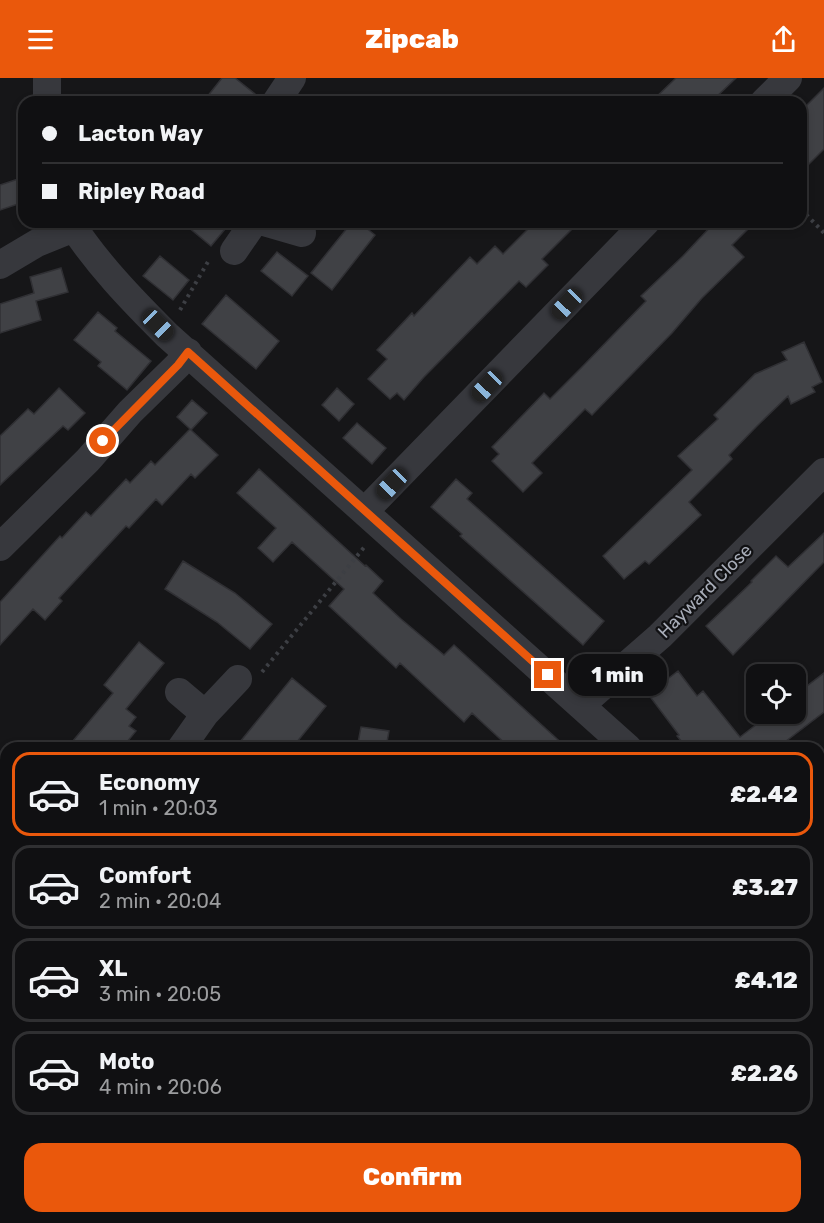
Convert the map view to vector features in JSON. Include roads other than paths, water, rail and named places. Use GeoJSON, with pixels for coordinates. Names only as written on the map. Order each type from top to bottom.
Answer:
{"type":"FeatureCollection","features":[{"type":"Feature","properties":{"kind":"street"},"geometry":{"type":"LineString","coordinates":[[47,78],[47,96]]}},
{"type":"Feature","properties":{"kind":"street"},"geometry":{"type":"LineString","coordinates":[[280,96],[292,78]]}},
{"type":"Feature","properties":{"kind":"street"},"geometry":{"type":"LineString","coordinates":[[770,96],[788,78]]}},
{"type":"Feature","properties":{"kind":"street"},"geometry":{"type":"LineString","coordinates":[[1,261],[66,228]]}},
{"type":"Feature","properties":{"kind":"street"},"geometry":{"type":"LineString","coordinates":[[74,228],[122,288],[178,344],[621,742]]}},
{"type":"Feature","properties":{"kind":"street"},"geometry":{"type":"LineString","coordinates":[[234,251],[250,228]]}},
{"type":"Feature","properties":{"kind":"street"},"geometry":{"type":"LineString","coordinates":[[287,228],[302,232]]}},
{"type":"Feature","properties":{"kind":"street"},"geometry":{"type":"LineString","coordinates":[[373,519],[640,228]]}},
{"type":"Feature","properties":{"kind":"street"},"geometry":{"type":"LineString","coordinates":[[0,547],[88,460],[130,412],[178,365],[178,344]]}},
{"type":"Feature","properties":{"kind":"street","name":"Hayward Close"},"geometry":{"type":"LineString","coordinates":[[581,705],[660,636],[824,472]]}},
{"type":"Feature","properties":{"kind":"street"},"geometry":{"type":"LineString","coordinates":[[185,742],[205,714],[238,679]]}},
{"type":"Feature","properties":{"kind":"street"},"geometry":{"type":"LineString","coordinates":[[180,692],[205,714]]}}]}
